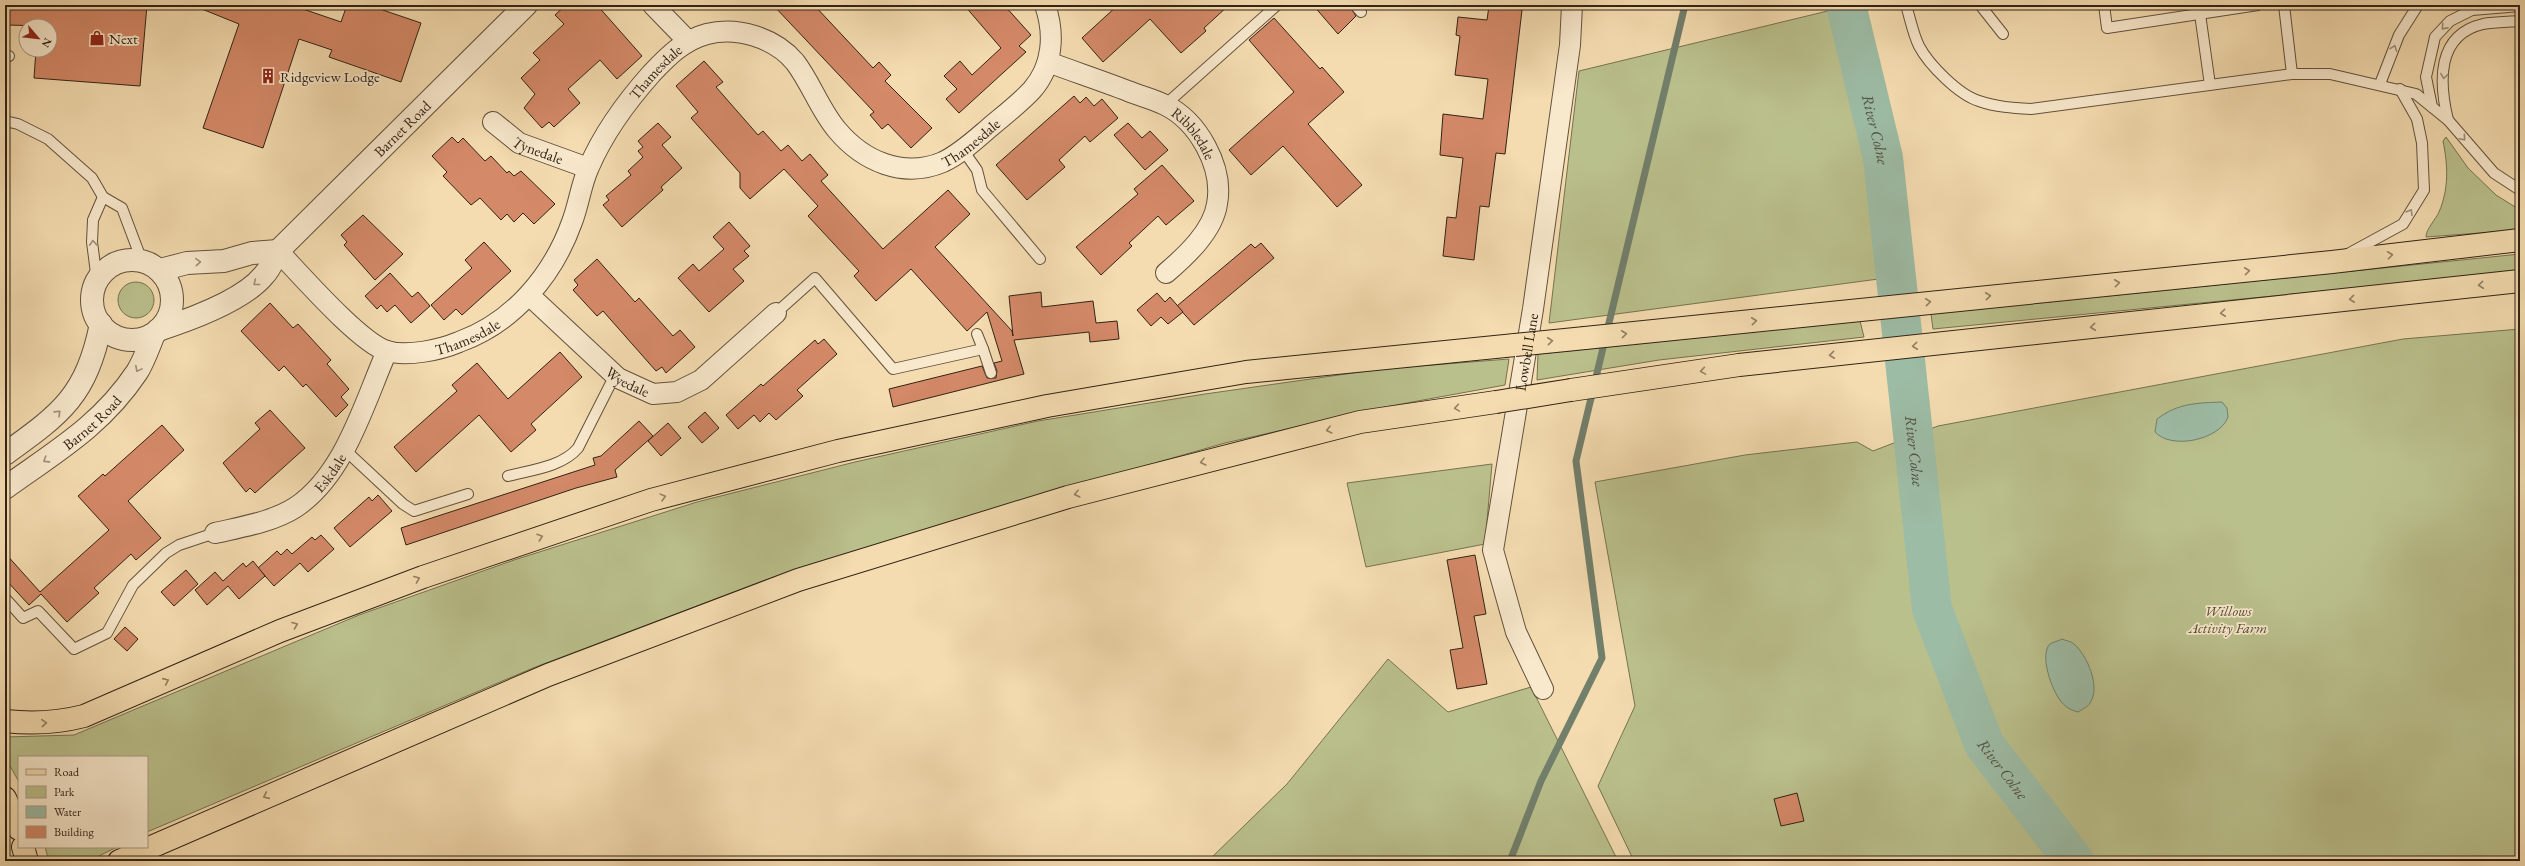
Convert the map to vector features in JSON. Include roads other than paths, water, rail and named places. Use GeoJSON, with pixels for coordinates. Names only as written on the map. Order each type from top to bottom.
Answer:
{"type":"FeatureCollection","features":[{"type":"Feature","properties":{"kind":"main road"},"geometry":{"type":"LineString","coordinates":[[5,721],[33,723],[62,722],[84,716],[280,631],[423,577],[651,500],[838,451],[1046,406],[1246,372],[2332,262],[2520,240]]}},
{"type":"Feature","properties":{"kind":"main road"},"geometry":{"type":"LineString","coordinates":[[119,861],[548,674],[798,580],[1068,497],[1360,422],[1739,365],[2520,281]]}},
{"type":"Feature","properties":{"kind":"main road"},"geometry":{"type":"LineString","coordinates":[[5,798],[18,827]]}},
{"type":"Feature","properties":{"kind":"main road"},"geometry":{"type":"LineString","coordinates":[[23,848],[26,861]]}},
{"type":"Feature","properties":{"kind":"street","name":"Barnet Road"},"geometry":{"type":"LineString","coordinates":[[5,488],[63,449],[94,423],[121,394],[138,371],[156,332],[213,309],[249,288],[264,276],[278,251],[526,5]]}},
{"type":"Feature","properties":{"kind":"street"},"geometry":{"type":"LineString","coordinates":[[653,5],[687,40]]}},
{"type":"Feature","properties":{"kind":"street","name":"Thamesdale"},"geometry":{"type":"LineString","coordinates":[[278,251],[364,338],[387,351],[418,352],[444,348],[475,336],[499,322],[529,296],[553,266],[565,242],[588,168],[612,124],[637,89],[687,40],[710,33],[727,32],[761,38],[778,47],[794,61],[836,129],[862,154],[885,165],[905,169],[926,167],[944,161],[963,150],[1026,97],[1038,82],[1048,62],[1050,22],[1044,5]]}},
{"type":"Feature","properties":{"kind":"street","name":"Lowbell Lane"},"geometry":{"type":"LineString","coordinates":[[1543,689],[1516,632],[1493,550],[1533,309],[1570,45],[1572,5]]}},
{"type":"Feature","properties":{"kind":"street","name":"Ribbledale"},"geometry":{"type":"LineString","coordinates":[[1048,62],[1166,105],[1186,120],[1200,136],[1210,155],[1218,185],[1217,204],[1207,228],[1184,257],[1166,273]]}},
{"type":"Feature","properties":{"kind":"street","name":"Tynedale"},"geometry":{"type":"LineString","coordinates":[[493,122],[519,143],[588,168]]}},
{"type":"Feature","properties":{"kind":"street"},"geometry":{"type":"LineString","coordinates":[[151,266],[168,281],[172,294],[172,307],[167,320],[156,332],[143,338],[126,339],[109,332],[101,324],[92,303],[97,281],[105,271],[116,263],[129,260],[151,266],[224,261],[252,253],[278,251]]}},
{"type":"Feature","properties":{"kind":"street","name":"Wyedale"},"geometry":{"type":"LineString","coordinates":[[529,296],[614,375],[653,394],[676,392],[701,380],[776,313]]}},
{"type":"Feature","properties":{"kind":"street","name":"Barnet Road"},"geometry":{"type":"LineString","coordinates":[[5,454],[59,413],[75,394],[92,360],[101,324]]}},
{"type":"Feature","properties":{"kind":"street","name":"Eskdale"},"geometry":{"type":"LineString","coordinates":[[215,533],[256,523],[294,508],[316,492],[327,478],[344,449],[387,351]]}},
{"type":"Feature","properties":{"kind":"lane"},"geometry":{"type":"LineString","coordinates":[[1166,105],[1277,5]]}},
{"type":"Feature","properties":{"kind":"lane"},"geometry":{"type":"LineString","coordinates":[[1906,5],[1919,46],[1935,68],[1955,86],[1978,101],[2005,108],[2031,109],[2292,74],[2330,74],[2380,84],[2416,94],[2448,120],[2494,173],[2520,190]]}},
{"type":"Feature","properties":{"kind":"lane"},"geometry":{"type":"LineString","coordinates":[[1980,5],[2003,34]]}},
{"type":"Feature","properties":{"kind":"lane"},"geometry":{"type":"LineString","coordinates":[[2104,5],[2107,28],[2258,5]]}},
{"type":"Feature","properties":{"kind":"lane"},"geometry":{"type":"LineString","coordinates":[[2284,5],[2292,74]]}},
{"type":"Feature","properties":{"kind":"lane"},"geometry":{"type":"LineString","coordinates":[[2380,84],[2399,35],[2418,5]]}},
{"type":"Feature","properties":{"kind":"lane"},"geometry":{"type":"LineString","coordinates":[[2432,107],[2426,77],[2435,37],[2450,21],[2472,10],[2520,6]]}},
{"type":"Feature","properties":{"kind":"lane"},"geometry":{"type":"LineString","coordinates":[[2200,14],[2210,85]]}},
{"type":"Feature","properties":{"kind":"lane"},"geometry":{"type":"LineString","coordinates":[[2448,120],[2441,92],[2448,48],[2460,34],[2483,24],[2520,21]]}},
{"type":"Feature","properties":{"kind":"lane"},"geometry":{"type":"LineString","coordinates":[[2332,262],[2403,224],[2424,190],[2422,143],[2417,119],[2400,89]]}},
{"type":"Feature","properties":{"kind":"lane"},"geometry":{"type":"LineString","coordinates":[[5,121],[18,124],[48,139],[92,178],[103,197],[122,208],[151,266]]}},
{"type":"Feature","properties":{"kind":"lane"},"geometry":{"type":"LineString","coordinates":[[963,150],[977,170],[982,190],[1040,259]]}},
{"type":"Feature","properties":{"kind":"lane"},"geometry":{"type":"LineString","coordinates":[[97,281],[92,242],[93,220],[103,197]]}},
{"type":"Feature","properties":{"kind":"lane"},"geometry":{"type":"LineString","coordinates":[[776,313],[815,278],[892,369],[983,348]]}},
{"type":"Feature","properties":{"kind":"lane"},"geometry":{"type":"LineString","coordinates":[[977,334],[991,373]]}},
{"type":"Feature","properties":{"kind":"lane"},"geometry":{"type":"LineString","coordinates":[[508,476],[562,461],[572,455],[614,375]]}},
{"type":"Feature","properties":{"kind":"lane"},"geometry":{"type":"LineString","coordinates":[[344,449],[403,504],[414,511],[468,494]]}},
{"type":"Feature","properties":{"kind":"lane"},"geometry":{"type":"LineString","coordinates":[[5,598],[23,618],[38,611],[74,649],[107,633],[133,585],[166,553],[179,545],[215,533]]}},
{"type":"Feature","properties":{"kind":"water"},"geometry":{"type":"Polygon","coordinates":[[[2222,402],[2227,408],[2228,417],[2223,425],[2206,437],[2183,441],[2172,440],[2162,437],[2155,432],[2157,419],[2172,410],[2188,405],[2222,402]]]}},
{"type":"Feature","properties":{"kind":"water"},"geometry":{"type":"Polygon","coordinates":[[[2062,639],[2073,643],[2079,649],[2088,663],[2093,680],[2094,689],[2090,703],[2078,712],[2068,708],[2060,700],[2050,681],[2046,664],[2047,649],[2050,644],[2062,639]]]}},
{"type":"Feature","properties":{"kind":"waterway"},"geometry":{"type":"LineString","coordinates":[[1510,861],[1541,781],[1602,658],[1576,461],[1685,5]]}},
{"type":"Feature","properties":{"kind":"waterway","name":"River Colne"},"geometry":{"type":"LineString","coordinates":[[1846,5],[1883,158],[1932,609],[1984,744],[2074,861]]}},
{"type":"Feature","properties":{"kind":"place","name":"Next"},"geometry":{"type":"Point","coordinates":[97,38]}},
{"type":"Feature","properties":{"kind":"place","name":"Ridgeview Lodge"},"geometry":{"type":"Point","coordinates":[268,76]}},
{"type":"Feature","properties":{"kind":"park label","name":"Willows Activity Farm"},"geometry":{"type":"Point","coordinates":[2228,618]}}]}
